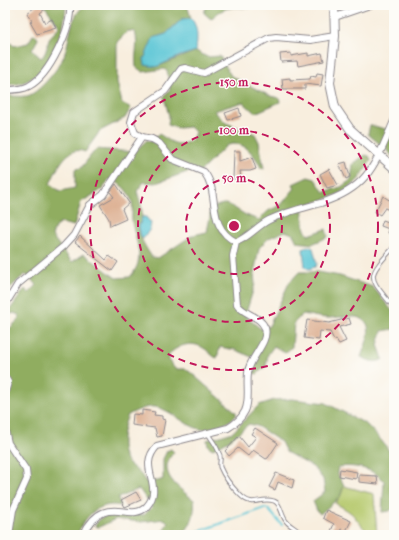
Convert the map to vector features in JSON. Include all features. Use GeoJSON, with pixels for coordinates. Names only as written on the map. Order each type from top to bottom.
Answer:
{"type":"FeatureCollection","features":[{"type":"Feature","properties":{"kind":"street"},"geometry":{"type":"LineString","coordinates":[[5,90],[18,90],[29,86],[48,68],[64,34],[70,5]]}},
{"type":"Feature","properties":{"kind":"street"},"geometry":{"type":"LineString","coordinates":[[334,5],[335,36],[330,83],[335,107],[344,122],[394,168]]}},
{"type":"Feature","properties":{"kind":"street"},"geometry":{"type":"LineString","coordinates":[[335,17],[370,5]]}},
{"type":"Feature","properties":{"kind":"street"},"geometry":{"type":"LineString","coordinates":[[335,36],[310,40],[276,37],[269,38],[204,74],[185,68],[181,69],[165,90],[134,112],[131,122],[132,127],[135,132],[142,136],[152,138],[159,143],[172,159],[204,172],[210,185],[217,220],[222,230],[230,239],[236,242],[242,240],[268,220],[334,198],[355,188],[366,177],[380,154],[394,121]]}},
{"type":"Feature","properties":{"kind":"street"},"geometry":{"type":"LineString","coordinates":[[5,304],[18,284],[64,246],[74,235],[90,206],[103,195],[142,136]]}},
{"type":"Feature","properties":{"kind":"street"},"geometry":{"type":"LineString","coordinates":[[83,535],[87,527],[100,513],[107,510],[139,511],[148,504],[154,490],[154,482],[148,468],[149,459],[157,446],[228,428],[237,422],[245,411],[247,403],[248,369],[265,334],[264,327],[258,319],[239,308],[237,304],[234,256],[236,242]]}},
{"type":"Feature","properties":{"kind":"street"},"geometry":{"type":"LineString","coordinates":[[5,377],[8,382],[5,393]]}},
{"type":"Feature","properties":{"kind":"street"},"geometry":{"type":"LineString","coordinates":[[5,430],[8,442],[26,470],[27,479],[13,510],[9,535]]}},
{"type":"Feature","properties":{"kind":"lane"},"geometry":{"type":"LineString","coordinates":[[394,247],[376,267],[372,274],[374,281],[394,308]]}},
{"type":"Feature","properties":{"kind":"lane"},"geometry":{"type":"LineString","coordinates":[[208,434],[220,453],[220,466],[222,472],[240,494],[247,501],[253,503],[268,500],[279,504],[282,514],[287,522],[296,528],[301,535]]}},
{"type":"Feature","properties":{"kind":"green space"},"geometry":{"type":"Polygon","coordinates":[[[44,5],[66,5],[62,32],[57,46],[50,59],[31,79],[19,84],[5,84],[5,37],[14,46],[28,43],[33,35],[36,35],[38,39],[32,50],[41,58],[45,53],[51,36],[59,26],[44,5]]]}},
{"type":"Feature","properties":{"kind":"green space"},"geometry":{"type":"Polygon","coordinates":[[[85,5],[187,5],[191,18],[182,19],[166,34],[153,38],[156,67],[196,51],[207,57],[220,56],[231,76],[270,96],[279,98],[280,102],[255,113],[243,102],[214,111],[226,123],[255,134],[259,142],[264,169],[261,168],[248,149],[238,144],[232,144],[226,146],[199,173],[190,171],[156,183],[144,182],[137,191],[142,214],[139,233],[152,257],[158,258],[193,235],[207,232],[210,209],[216,206],[226,204],[245,215],[259,220],[268,211],[281,205],[295,188],[293,184],[308,177],[315,179],[324,192],[341,187],[351,180],[353,164],[365,155],[369,156],[371,160],[359,179],[352,186],[339,194],[302,206],[305,230],[309,235],[326,229],[328,237],[312,244],[297,242],[293,234],[285,231],[269,238],[259,248],[254,274],[255,284],[245,316],[261,329],[269,326],[289,283],[299,272],[318,272],[340,276],[373,287],[394,313],[394,329],[382,331],[378,345],[383,359],[375,362],[361,357],[368,336],[368,327],[366,322],[361,318],[325,318],[303,314],[294,323],[292,347],[285,353],[274,346],[268,354],[266,366],[257,374],[253,373],[256,359],[236,350],[220,347],[217,358],[200,346],[191,344],[181,346],[169,354],[169,361],[175,369],[185,369],[190,372],[236,412],[236,416],[230,421],[218,427],[209,429],[193,427],[171,413],[155,407],[138,410],[128,415],[122,440],[123,452],[128,463],[145,481],[158,481],[163,479],[163,459],[167,451],[171,449],[174,452],[167,467],[168,473],[176,485],[194,500],[194,510],[190,525],[183,533],[179,535],[140,535],[163,531],[168,522],[164,519],[141,522],[116,519],[99,527],[95,526],[99,520],[110,515],[144,515],[152,507],[139,489],[118,498],[121,506],[106,506],[94,512],[84,522],[77,535],[5,535],[5,333],[19,319],[19,315],[14,313],[6,315],[25,289],[29,293],[37,285],[25,274],[5,293],[5,95],[27,96],[32,94],[48,80],[63,58],[73,23],[80,10],[85,5]],[[128,31],[117,42],[117,82],[122,103],[131,108],[125,118],[100,131],[85,152],[73,152],[63,160],[55,172],[50,184],[60,191],[75,188],[75,169],[81,168],[96,149],[134,152],[147,140],[151,142],[159,134],[171,142],[178,144],[192,140],[195,132],[190,127],[178,128],[168,125],[169,116],[164,97],[170,89],[167,71],[164,69],[143,72],[136,67],[136,36],[135,32],[128,31]],[[109,179],[103,189],[81,202],[74,226],[61,223],[55,227],[52,236],[72,262],[84,254],[116,278],[130,277],[138,263],[139,256],[132,221],[132,201],[122,186],[109,179]]]}},
{"type":"Feature","properties":{"kind":"green space"},"geometry":{"type":"Polygon","coordinates":[[[207,5],[251,5],[249,8],[228,8],[211,19],[204,13],[207,5]]]}},
{"type":"Feature","properties":{"kind":"green space"},"geometry":{"type":"Polygon","coordinates":[[[370,125],[393,131],[394,129],[394,159],[389,152],[368,134],[370,125]]]}},
{"type":"Feature","properties":{"kind":"green space"},"geometry":{"type":"Polygon","coordinates":[[[292,399],[326,403],[366,424],[381,440],[394,457],[394,507],[390,511],[382,512],[384,481],[380,477],[363,468],[344,466],[338,467],[337,473],[344,486],[340,497],[320,514],[317,511],[313,501],[325,492],[323,479],[313,467],[286,452],[281,442],[257,426],[249,424],[231,439],[213,449],[208,446],[207,440],[233,432],[259,405],[274,400],[292,399]]]}},
{"type":"Feature","properties":{"kind":"green space"},"geometry":{"type":"Polygon","coordinates":[[[344,486],[374,494],[377,535],[369,533],[351,513],[335,503],[340,497],[344,486]]]}},
{"type":"Feature","properties":{"kind":"water"},"geometry":{"type":"Polygon","coordinates":[[[191,18],[194,22],[196,30],[196,51],[180,56],[156,67],[145,65],[144,59],[153,38],[166,34],[182,19],[191,18]]]}},
{"type":"Feature","properties":{"kind":"water"},"geometry":{"type":"Polygon","coordinates":[[[142,217],[146,217],[151,223],[150,229],[143,239],[141,237],[139,227],[142,217]]]}},
{"type":"Feature","properties":{"kind":"water"},"geometry":{"type":"Polygon","coordinates":[[[308,246],[313,248],[317,264],[315,267],[309,269],[305,267],[303,249],[308,246]]]}},
{"type":"Feature","properties":{"kind":"building"},"geometry":{"type":"Polygon","coordinates":[[[38,5],[42,5],[45,9],[40,13],[45,23],[52,19],[56,28],[37,34],[27,13],[38,5]]]}},
{"type":"Feature","properties":{"kind":"building"},"geometry":{"type":"Polygon","coordinates":[[[291,53],[291,56],[308,53],[308,56],[322,53],[324,61],[298,66],[297,61],[281,62],[280,54],[291,53]]]}},
{"type":"Feature","properties":{"kind":"building"},"geometry":{"type":"Polygon","coordinates":[[[317,73],[323,74],[321,86],[305,84],[305,89],[283,89],[282,79],[310,79],[311,76],[316,77],[317,73]]]}},
{"type":"Feature","properties":{"kind":"building"},"geometry":{"type":"Polygon","coordinates":[[[239,108],[241,116],[228,120],[225,113],[239,108]]]}},
{"type":"Feature","properties":{"kind":"building"},"geometry":{"type":"Polygon","coordinates":[[[234,151],[240,151],[240,161],[252,157],[256,169],[250,171],[240,171],[241,179],[233,179],[234,151]]]}},
{"type":"Feature","properties":{"kind":"building"},"geometry":{"type":"Polygon","coordinates":[[[346,162],[350,177],[346,179],[339,164],[346,162]]]}},
{"type":"Feature","properties":{"kind":"building"},"geometry":{"type":"Polygon","coordinates":[[[329,169],[338,185],[327,188],[320,174],[329,169]]]}},
{"type":"Feature","properties":{"kind":"building"},"geometry":{"type":"Polygon","coordinates":[[[116,184],[129,203],[122,209],[126,219],[110,226],[109,219],[100,205],[114,197],[110,192],[116,184]]]}},
{"type":"Feature","properties":{"kind":"building"},"geometry":{"type":"Polygon","coordinates":[[[383,196],[394,203],[394,207],[391,211],[385,208],[380,215],[375,212],[383,196]]]}},
{"type":"Feature","properties":{"kind":"building"},"geometry":{"type":"Polygon","coordinates":[[[394,218],[394,236],[388,233],[389,229],[381,226],[383,220],[391,223],[394,218]]]}},
{"type":"Feature","properties":{"kind":"building"},"geometry":{"type":"Polygon","coordinates":[[[80,236],[106,260],[109,256],[118,262],[112,271],[75,242],[80,236]]]}},
{"type":"Feature","properties":{"kind":"building"},"geometry":{"type":"Polygon","coordinates":[[[349,318],[351,324],[339,327],[346,341],[339,344],[336,339],[334,340],[330,332],[320,331],[319,340],[304,338],[307,320],[329,323],[349,318]]]}},
{"type":"Feature","properties":{"kind":"building"},"geometry":{"type":"Polygon","coordinates":[[[142,410],[155,412],[154,415],[162,416],[162,419],[165,420],[162,436],[157,437],[155,428],[132,425],[133,414],[142,415],[142,410]]]}},
{"type":"Feature","properties":{"kind":"building"},"geometry":{"type":"Polygon","coordinates":[[[255,428],[278,443],[268,458],[266,459],[253,450],[248,456],[238,448],[229,456],[225,451],[239,436],[248,447],[256,437],[251,434],[255,428]]]}},
{"type":"Feature","properties":{"kind":"building"},"geometry":{"type":"Polygon","coordinates":[[[340,469],[357,472],[356,479],[339,476],[340,469]]]}},
{"type":"Feature","properties":{"kind":"building"},"geometry":{"type":"Polygon","coordinates":[[[276,473],[294,480],[292,488],[278,482],[275,490],[269,487],[276,473]]]}},
{"type":"Feature","properties":{"kind":"building"},"geometry":{"type":"Polygon","coordinates":[[[359,475],[377,476],[378,484],[359,482],[359,475]]]}},
{"type":"Feature","properties":{"kind":"building"},"geometry":{"type":"Polygon","coordinates":[[[136,492],[141,500],[125,507],[121,500],[136,492]]]}},
{"type":"Feature","properties":{"kind":"building"},"geometry":{"type":"Polygon","coordinates":[[[326,510],[351,521],[346,531],[341,529],[338,534],[331,531],[334,524],[323,518],[326,510]]]}},
{"type":"Feature","properties":{"kind":"waterway"},"geometry":{"type":"LineString","coordinates":[[188,535],[265,508],[268,509],[282,525]]}}]}
